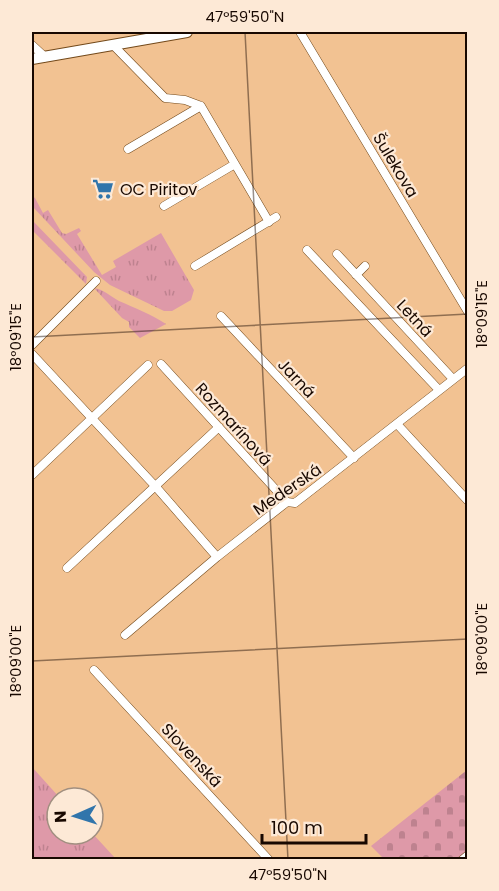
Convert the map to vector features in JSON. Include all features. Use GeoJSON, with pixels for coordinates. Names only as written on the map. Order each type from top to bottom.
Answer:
{"type":"FeatureCollection","features":[{"type":"Feature","properties":{"kind":"main road"},"geometry":{"type":"LineString","coordinates":[[32,59],[187,32]]}},
{"type":"Feature","properties":{"kind":"street","name":"Šulekova"},"geometry":{"type":"LineString","coordinates":[[300,32],[468,312]]}},
{"type":"Feature","properties":{"kind":"street"},"geometry":{"type":"LineString","coordinates":[[32,45],[45,57]]}},
{"type":"Feature","properties":{"kind":"street"},"geometry":{"type":"LineString","coordinates":[[114,46],[165,98],[195,102],[201,106],[269,222]]}},
{"type":"Feature","properties":{"kind":"street"},"geometry":{"type":"LineString","coordinates":[[181,99],[186,105],[186,115]]}},
{"type":"Feature","properties":{"kind":"street"},"geometry":{"type":"LineString","coordinates":[[128,149],[201,106]]}},
{"type":"Feature","properties":{"kind":"street"},"geometry":{"type":"LineString","coordinates":[[164,206],[236,164]]}},
{"type":"Feature","properties":{"kind":"street"},"geometry":{"type":"LineString","coordinates":[[195,266],[276,217]]}},
{"type":"Feature","properties":{"kind":"street"},"geometry":{"type":"LineString","coordinates":[[307,250],[439,390]]}},
{"type":"Feature","properties":{"kind":"street","name":"Letná"},"geometry":{"type":"LineString","coordinates":[[338,254],[453,379]]}},
{"type":"Feature","properties":{"kind":"street"},"geometry":{"type":"LineString","coordinates":[[356,275],[365,266]]}},
{"type":"Feature","properties":{"kind":"street"},"geometry":{"type":"LineString","coordinates":[[32,345],[96,281]]}},
{"type":"Feature","properties":{"kind":"street","name":"Jarná"},"geometry":{"type":"LineString","coordinates":[[221,316],[354,458]]}},
{"type":"Feature","properties":{"kind":"street"},"geometry":{"type":"LineString","coordinates":[[32,354],[156,487],[217,557]]}},
{"type":"Feature","properties":{"kind":"street","name":"Rozmarínová"},"geometry":{"type":"LineString","coordinates":[[161,364],[287,502]]}},
{"type":"Feature","properties":{"kind":"street"},"geometry":{"type":"LineString","coordinates":[[32,475],[148,365]]}},
{"type":"Feature","properties":{"kind":"street","name":"Mederská"},"geometry":{"type":"LineString","coordinates":[[125,635],[217,557],[287,502],[295,503],[468,368]]}},
{"type":"Feature","properties":{"kind":"street"},"geometry":{"type":"LineString","coordinates":[[397,424],[468,501]]}},
{"type":"Feature","properties":{"kind":"street"},"geometry":{"type":"LineString","coordinates":[[68,568],[219,427]]}},
{"type":"Feature","properties":{"kind":"street","name":"Slovenská"},"geometry":{"type":"LineString","coordinates":[[94,670],[269,860]]}},
{"type":"Feature","properties":{"kind":"street"},"geometry":{"type":"LineString","coordinates":[[462,860],[468,855]]}},
{"type":"Feature","properties":{"kind":"green space"},"geometry":{"type":"Polygon","coordinates":[[[32,196],[43,213],[48,210],[62,233],[66,234],[79,228],[81,231],[77,234],[102,275],[116,267],[113,261],[161,233],[194,290],[191,300],[172,311],[164,311],[110,285],[94,272],[32,206],[32,196]]]}},
{"type":"Feature","properties":{"kind":"green space"},"geometry":{"type":"Polygon","coordinates":[[[32,220],[87,277],[86,284],[32,230],[32,220]]]}},
{"type":"Feature","properties":{"kind":"green space"},"geometry":{"type":"Polygon","coordinates":[[[94,288],[166,324],[140,338],[129,327],[129,322],[122,318],[94,288]]]}},
{"type":"Feature","properties":{"kind":"green space"},"geometry":{"type":"Polygon","coordinates":[[[32,767],[49,786],[45,786],[45,846],[104,846],[116,859],[32,859],[32,767]]]}},
{"type":"Feature","properties":{"kind":"green space"},"geometry":{"type":"Polygon","coordinates":[[[467,770],[467,853],[460,859],[384,859],[371,846],[467,770]]]}},
{"type":"Feature","properties":{"kind":"place","name":"OC Piritov"},"geometry":{"type":"Point","coordinates":[103,189]}}]}
